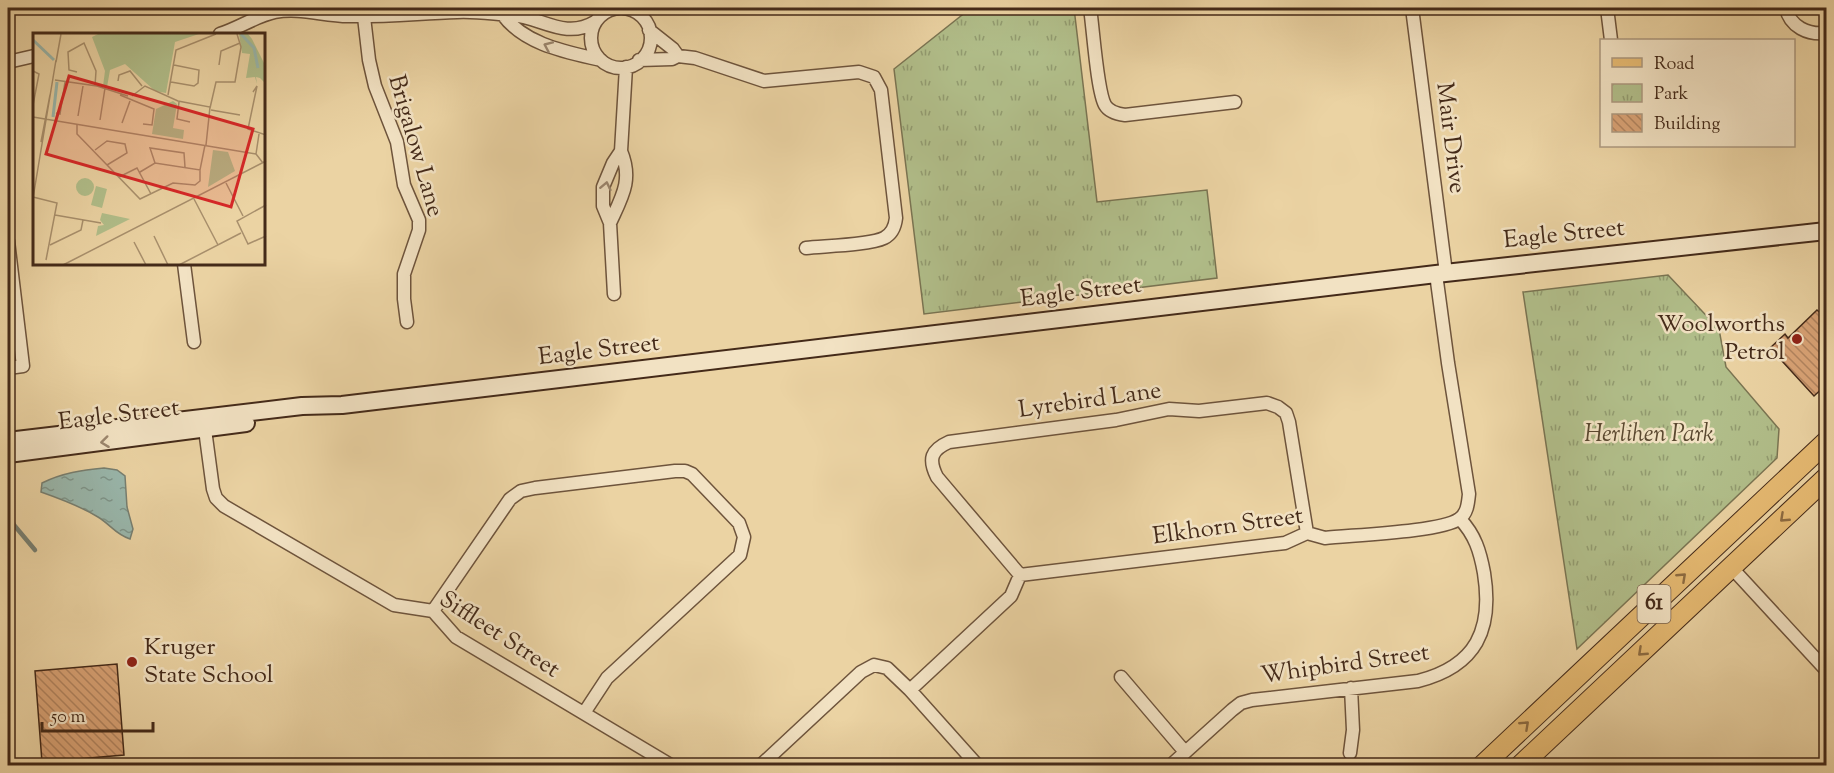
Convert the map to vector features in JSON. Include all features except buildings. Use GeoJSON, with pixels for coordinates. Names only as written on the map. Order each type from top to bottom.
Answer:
{"type":"FeatureCollection","features":[{"type":"Feature","properties":{"kind":"main road","name":"61"},"geometry":{"type":"LineString","coordinates":[[1482,765],[1827,442]]}},
{"type":"Feature","properties":{"kind":"main road","name":"61"},"geometry":{"type":"LineString","coordinates":[[1520,765],[1827,478]]}},
{"type":"Feature","properties":{"kind":"street"},"geometry":{"type":"LineString","coordinates":[[222,33],[261,12],[289,10],[338,16],[480,12],[514,15],[537,22],[578,29],[596,22],[605,12],[622,8],[634,9],[644,19],[649,30],[650,44],[647,52],[639,60],[626,67],[613,66],[601,60],[557,50],[531,38],[509,23],[503,15]]}},
{"type":"Feature","properties":{"kind":"street"},"geometry":{"type":"LineString","coordinates":[[1090,8],[1101,90],[1104,104],[1109,110],[1125,115],[1234,102]]}},
{"type":"Feature","properties":{"kind":"street","name":"Mair Drive"},"geometry":{"type":"LineString","coordinates":[[1412,8],[1441,274]]}},
{"type":"Feature","properties":{"kind":"street"},"geometry":{"type":"LineString","coordinates":[[1607,8],[1611,39]]}},
{"type":"Feature","properties":{"kind":"street"},"geometry":{"type":"LineString","coordinates":[[1786,8],[1788,15],[1798,27],[1815,34],[1827,33]]}},
{"type":"Feature","properties":{"kind":"street","name":"Brigalow Lane"},"geometry":{"type":"LineString","coordinates":[[364,16],[367,50],[375,86],[397,142],[404,184],[419,220],[419,230],[404,274],[407,322]]}},
{"type":"Feature","properties":{"kind":"street"},"geometry":{"type":"LineString","coordinates":[[596,22],[591,42],[596,55],[601,60]]}},
{"type":"Feature","properties":{"kind":"street"},"geometry":{"type":"LineString","coordinates":[[649,30],[673,49],[678,56]]}},
{"type":"Feature","properties":{"kind":"street"},"geometry":{"type":"LineString","coordinates":[[8,62],[33,56]]}},
{"type":"Feature","properties":{"kind":"street"},"geometry":{"type":"LineString","coordinates":[[639,60],[672,59],[678,56],[705,60],[764,81],[860,72],[868,73],[878,83],[881,90],[895,227],[891,233],[876,241],[806,248]]}},
{"type":"Feature","properties":{"kind":"street"},"geometry":{"type":"LineString","coordinates":[[610,223],[627,180],[626,164],[621,151],[626,67]]}},
{"type":"Feature","properties":{"kind":"street"},"geometry":{"type":"LineString","coordinates":[[614,294],[610,223],[603,206],[603,187],[621,151]]}},
{"type":"Feature","properties":{"kind":"street","name":"Eagle Street"},"geometry":{"type":"LineString","coordinates":[[9,451],[204,424],[304,414],[342,405],[1441,274],[1827,231]]}},
{"type":"Feature","properties":{"kind":"street"},"geometry":{"type":"LineString","coordinates":[[8,242],[22,366],[8,368]]}},
{"type":"Feature","properties":{"kind":"street"},"geometry":{"type":"LineString","coordinates":[[184,266],[194,342]]}},
{"type":"Feature","properties":{"kind":"street"},"geometry":{"type":"LineString","coordinates":[[1441,274],[1448,363],[1469,494],[1466,510],[1460,519]]}},
{"type":"Feature","properties":{"kind":"street","name":"Lyrebird Lane"},"geometry":{"type":"LineString","coordinates":[[1020,575],[937,477],[932,467],[933,454],[937,447],[949,442],[1116,420],[1169,409],[1199,411],[1267,403],[1286,413],[1289,422],[1307,532]]}},
{"type":"Feature","properties":{"kind":"street","name":"Siffleet Street"},"geometry":{"type":"LineString","coordinates":[[204,424],[213,489],[216,498],[224,506],[394,605],[433,611],[456,638],[672,765]]}},
{"type":"Feature","properties":{"kind":"street"},"geometry":{"type":"LineString","coordinates":[[433,611],[510,499],[521,491],[675,471],[686,471],[692,474],[739,522],[744,537],[740,555],[607,678],[584,713]]}},
{"type":"Feature","properties":{"kind":"street","name":"Elkhorn Street"},"geometry":{"type":"LineString","coordinates":[[1020,575],[1285,543],[1307,532],[1326,538],[1442,527],[1460,519]]}},
{"type":"Feature","properties":{"kind":"street","name":"Whipbird Street"},"geometry":{"type":"LineString","coordinates":[[1170,765],[1241,703],[1419,681],[1453,668],[1468,654],[1479,639],[1487,612],[1486,585],[1478,546],[1470,530],[1460,519]]}},
{"type":"Feature","properties":{"kind":"street"},"geometry":{"type":"LineString","coordinates":[[1731,567],[1827,670]]}},
{"type":"Feature","properties":{"kind":"street"},"geometry":{"type":"LineString","coordinates":[[910,690],[1011,596],[1020,575]]}},
{"type":"Feature","properties":{"kind":"street"},"geometry":{"type":"LineString","coordinates":[[760,765],[861,672],[874,665],[887,668],[910,690],[978,765]]}},
{"type":"Feature","properties":{"kind":"street"},"geometry":{"type":"LineString","coordinates":[[1121,677],[1185,752]]}},
{"type":"Feature","properties":{"kind":"street"},"geometry":{"type":"LineString","coordinates":[[1350,753],[1353,730],[1351,688]]}},
{"type":"Feature","properties":{"kind":"green space"},"geometry":{"type":"Polygon","coordinates":[[[971,8],[1074,8],[1097,202],[1207,190],[1217,278],[924,314],[894,69],[971,8]]]}},
{"type":"Feature","properties":{"kind":"green space","name":"Herlihen Park"},"geometry":{"type":"Polygon","coordinates":[[[1668,275],[1719,329],[1726,367],[1779,429],[1777,458],[1577,649],[1523,292],[1668,275]]]}},
{"type":"Feature","properties":{"kind":"water"},"geometry":{"type":"Polygon","coordinates":[[[104,468],[117,470],[125,476],[127,507],[133,529],[130,539],[120,535],[91,513],[41,492],[42,483],[57,477],[72,472],[104,468]]]}},
{"type":"Feature","properties":{"kind":"waterway"},"geometry":{"type":"LineString","coordinates":[[8,513],[14,525],[35,550]]}},
{"type":"Feature","properties":{"kind":"place","name":"Woolworths Petrol"},"geometry":{"type":"Point","coordinates":[1797,339]}},
{"type":"Feature","properties":{"kind":"place","name":"Kruger State School"},"geometry":{"type":"Point","coordinates":[132,662]}}]}
